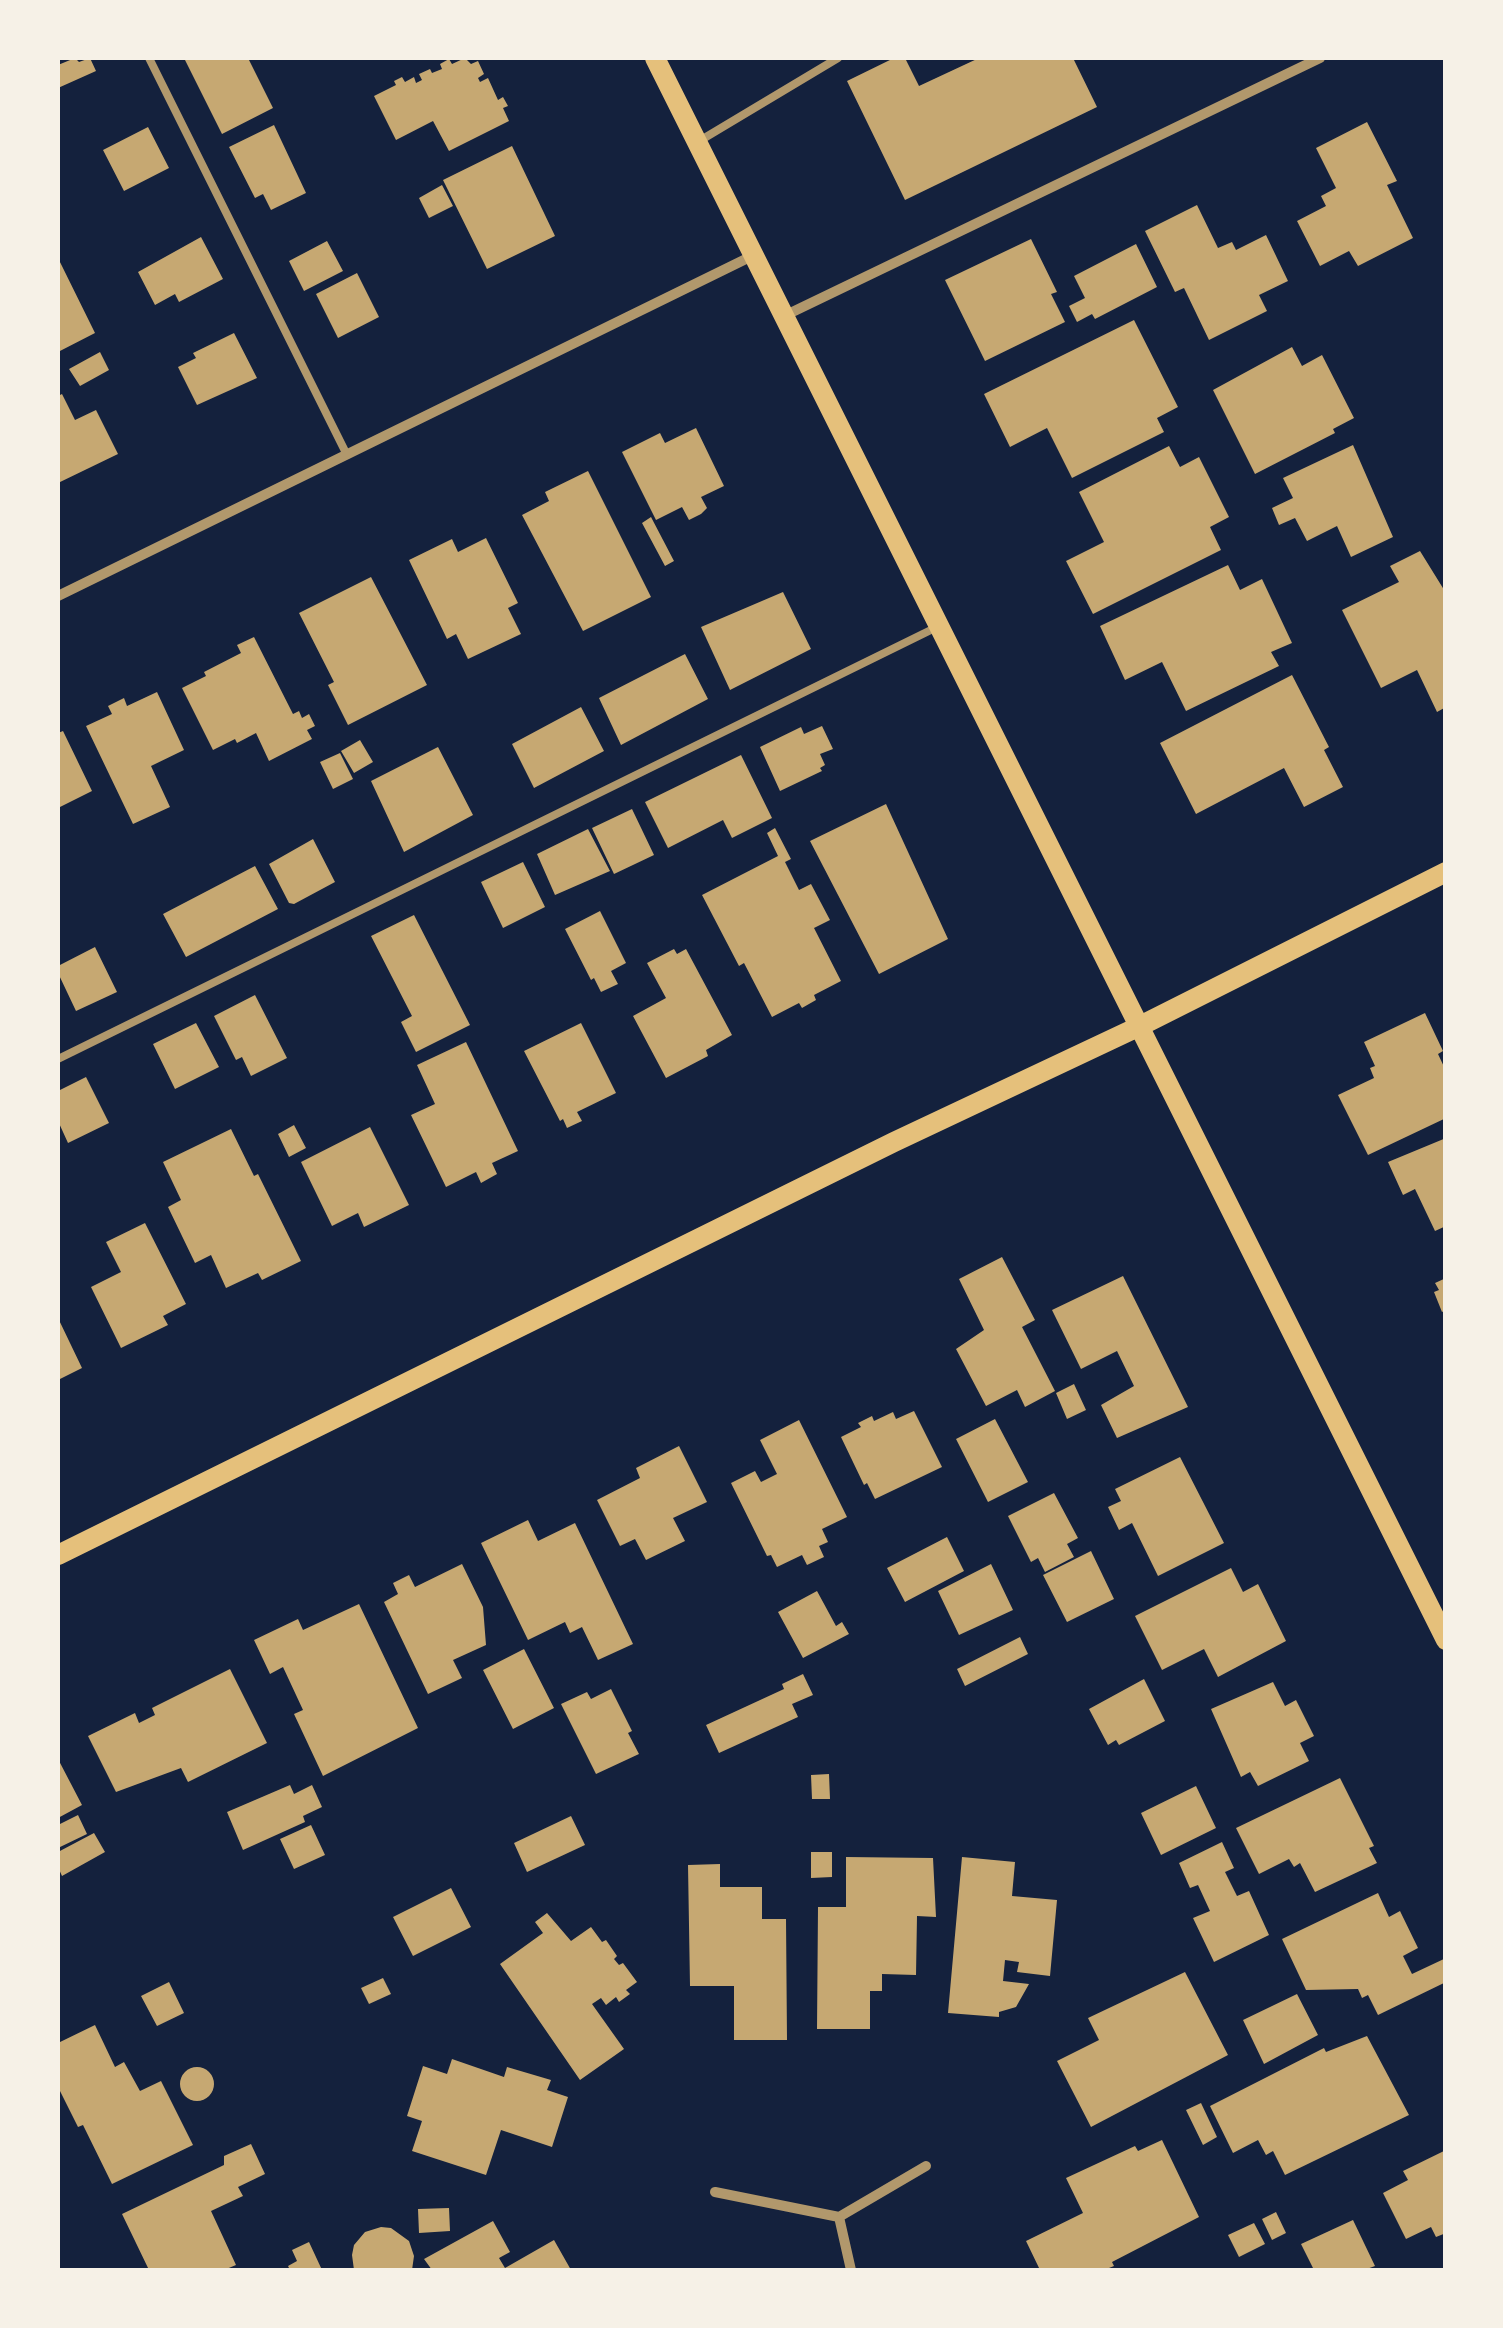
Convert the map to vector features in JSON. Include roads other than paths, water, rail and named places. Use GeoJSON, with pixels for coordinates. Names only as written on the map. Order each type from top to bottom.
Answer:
{"type":"FeatureCollection","features":[{"type":"Feature","properties":{"kind":"main road"},"geometry":{"type":"LineString","coordinates":[[655,58],[1446,1640]]}},
{"type":"Feature","properties":{"kind":"main road"},"geometry":{"type":"LineString","coordinates":[[58,1555],[894,1142],[1140,1026],[1446,872]]}},
{"type":"Feature","properties":{"kind":"street"},"geometry":{"type":"LineString","coordinates":[[783,317],[1320,58]]}},
{"type":"Feature","properties":{"kind":"street"},"geometry":{"type":"LineString","coordinates":[[58,596],[752,256]]}},
{"type":"Feature","properties":{"kind":"street"},"geometry":{"type":"LineString","coordinates":[[715,2192],[840,2217],[926,2166]]}},
{"type":"Feature","properties":{"kind":"street"},"geometry":{"type":"LineString","coordinates":[[840,2217],[852,2270]]}},
{"type":"Feature","properties":{"kind":"lane"},"geometry":{"type":"LineString","coordinates":[[149,58],[347,455]]}},
{"type":"Feature","properties":{"kind":"lane"},"geometry":{"type":"LineString","coordinates":[[697,142],[838,58]]}},
{"type":"Feature","properties":{"kind":"lane"},"geometry":{"type":"LineString","coordinates":[[58,1059],[937,627]]}}]}
